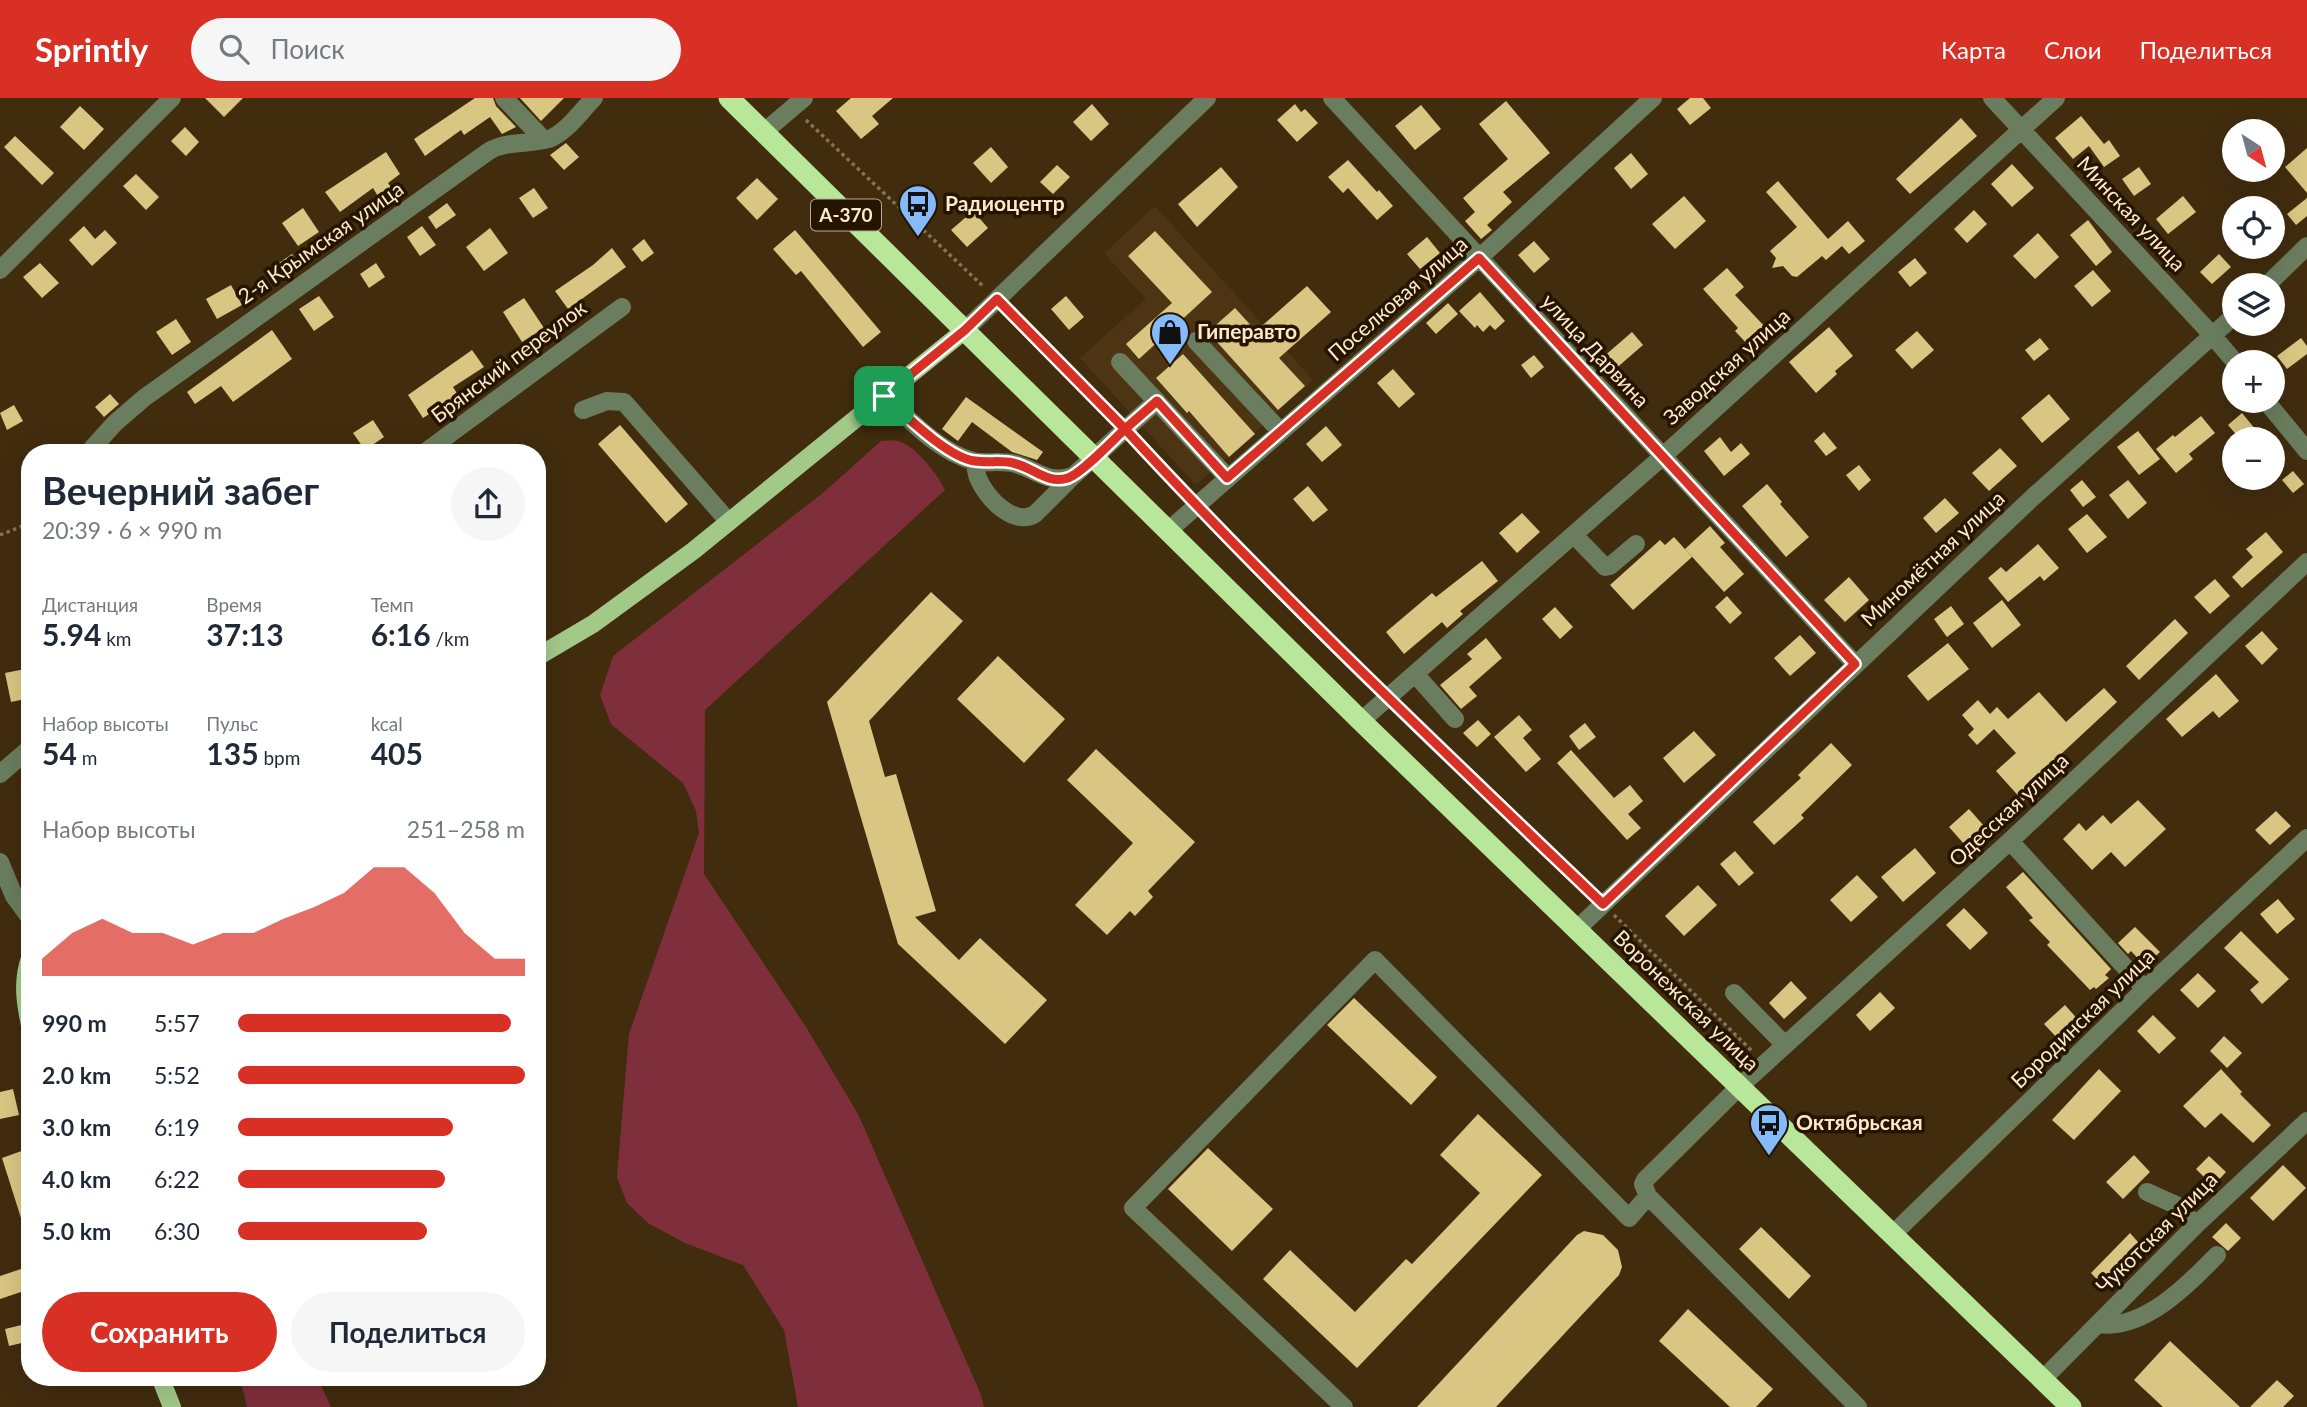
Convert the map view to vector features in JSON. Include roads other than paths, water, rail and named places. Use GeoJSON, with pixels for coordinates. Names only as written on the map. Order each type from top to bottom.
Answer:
{"type":"FeatureCollection","features":[{"type":"Feature","properties":{"kind":"highway","name":"Воронежская улица"},"geometry":{"type":"LineString","coordinates":[[729,98],[1361,721],[2071,1407]]}},
{"type":"Feature","properties":{"kind":"main road"},"geometry":{"type":"LineString","coordinates":[[546,652],[593,624],[729,522],[965,330]]}},
{"type":"Feature","properties":{"kind":"main road"},"geometry":{"type":"LineString","coordinates":[[164,1386],[172,1407]]}},
{"type":"Feature","properties":{"kind":"street"},"geometry":{"type":"LineString","coordinates":[[0,270],[172,98]]}},
{"type":"Feature","properties":{"kind":"street"},"geometry":{"type":"LineString","coordinates":[[504,98],[544,139]]}},
{"type":"Feature","properties":{"kind":"street","name":"2-я Крымская улица"},"geometry":{"type":"LineString","coordinates":[[96,444],[144,398],[489,151],[560,133],[594,98]]}},
{"type":"Feature","properties":{"kind":"street"},"geometry":{"type":"LineString","coordinates":[[965,330],[1207,98]]}},
{"type":"Feature","properties":{"kind":"street","name":"улица Дарвина"},"geometry":{"type":"LineString","coordinates":[[1332,98],[1855,664]]}},
{"type":"Feature","properties":{"kind":"street","name":"Поселковая улица"},"geometry":{"type":"LineString","coordinates":[[1168,530],[1479,258],[1653,98]]}},
{"type":"Feature","properties":{"kind":"street","name":"Минская улица"},"geometry":{"type":"LineString","coordinates":[[1992,98],[2225,350]]}},
{"type":"Feature","properties":{"kind":"street","name":"Заводская улица"},"geometry":{"type":"LineString","coordinates":[[1361,721],[1662,457],[2056,98]]}},
{"type":"Feature","properties":{"kind":"street"},"geometry":{"type":"LineString","coordinates":[[764,132],[799,103]]}},
{"type":"Feature","properties":{"kind":"street"},"geometry":{"type":"LineString","coordinates":[[2279,273],[2307,246]]}},
{"type":"Feature","properties":{"kind":"street","name":"Брянский переулок"},"geometry":{"type":"LineString","coordinates":[[436,444],[622,307]]}},
{"type":"Feature","properties":{"kind":"street","name":"Миномётная улица"},"geometry":{"type":"LineString","coordinates":[[1577,929],[2032,498],[2222,327]]}},
{"type":"Feature","properties":{"kind":"street"},"geometry":{"type":"LineString","coordinates":[[1196,341],[1281,432]]}},
{"type":"Feature","properties":{"kind":"street"},"geometry":{"type":"LineString","coordinates":[[1120,362],[1227,478]]}},
{"type":"Feature","properties":{"kind":"street"},"geometry":{"type":"LineString","coordinates":[[884,396],[944,446],[974,461],[1013,463],[1047,478],[1060,480],[1073,476]]}},
{"type":"Feature","properties":{"kind":"street"},"geometry":{"type":"LineString","coordinates":[[583,410],[607,401],[624,402],[729,522]]}},
{"type":"Feature","properties":{"kind":"street"},"geometry":{"type":"LineString","coordinates":[[974,461],[978,478],[995,502],[1018,518],[1029,518],[1157,401]]}},
{"type":"Feature","properties":{"kind":"street"},"geometry":{"type":"LineString","coordinates":[[2276,413],[2307,451]]}},
{"type":"Feature","properties":{"kind":"street"},"geometry":{"type":"LineString","coordinates":[[1574,535],[1605,567],[1610,566],[1636,544]]}},
{"type":"Feature","properties":{"kind":"street","name":"Одесская улица"},"geometry":{"type":"LineString","coordinates":[[1648,1196],[1643,1184],[1648,1176],[1739,1087],[2010,841],[2307,562]]}},
{"type":"Feature","properties":{"kind":"street"},"geometry":{"type":"LineString","coordinates":[[1415,674],[1455,719]]}},
{"type":"Feature","properties":{"kind":"street"},"geometry":{"type":"LineString","coordinates":[[0,774],[21,756]]}},
{"type":"Feature","properties":{"kind":"street","name":"Бородинская улица"},"geometry":{"type":"LineString","coordinates":[[1892,1235],[2146,989],[2307,838]]}},
{"type":"Feature","properties":{"kind":"street"},"geometry":{"type":"LineString","coordinates":[[2010,841],[2146,989]]}},
{"type":"Feature","properties":{"kind":"street"},"geometry":{"type":"LineString","coordinates":[[0,862],[21,905]]}},
{"type":"Feature","properties":{"kind":"street"},"geometry":{"type":"LineString","coordinates":[[1344,1407],[1133,1208],[1376,960],[1629,1218],[1648,1196],[1858,1407]]}},
{"type":"Feature","properties":{"kind":"street"},"geometry":{"type":"LineString","coordinates":[[1734,993],[1785,1045]]}},
{"type":"Feature","properties":{"kind":"street","name":"Чукотская улица"},"geometry":{"type":"LineString","coordinates":[[2042,1380],[2196,1225],[2307,1121]]}},
{"type":"Feature","properties":{"kind":"street"},"geometry":{"type":"LineString","coordinates":[[2147,1192],[2176,1205],[2196,1225]]}},
{"type":"Feature","properties":{"kind":"street"},"geometry":{"type":"LineString","coordinates":[[2098,1324],[2123,1323],[2149,1311],[2183,1290],[2217,1255]]}},
{"type":"Feature","properties":{"kind":"place","name":"Радиоцентр"},"geometry":{"type":"Point","coordinates":[918,238]}},
{"type":"Feature","properties":{"kind":"place","name":"Гиперавто"},"geometry":{"type":"Point","coordinates":[1170,366]}},
{"type":"Feature","properties":{"kind":"place","name":"Октябрьская"},"geometry":{"type":"Point","coordinates":[1769,1157]}}]}
